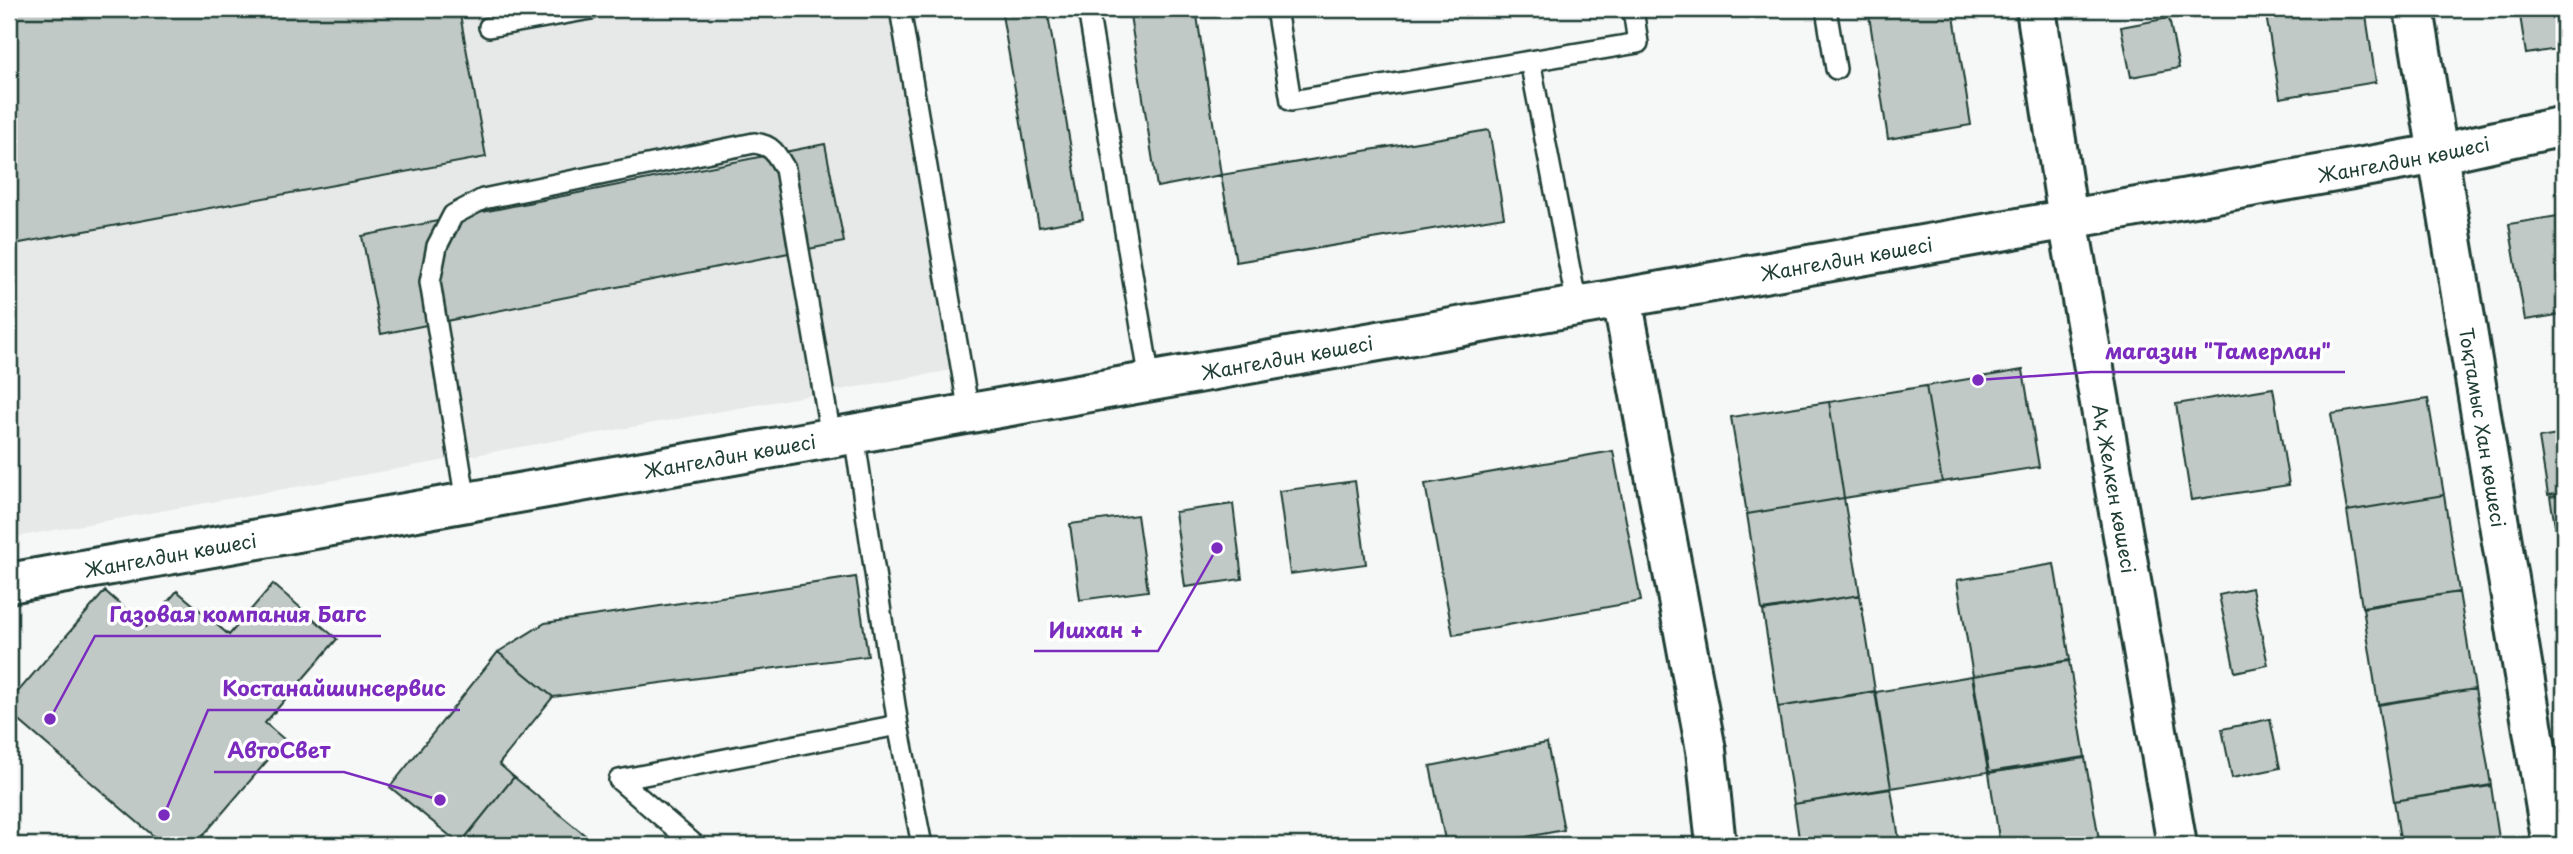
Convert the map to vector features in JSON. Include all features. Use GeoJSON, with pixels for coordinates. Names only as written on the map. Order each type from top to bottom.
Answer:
{"type":"FeatureCollection","features":[{"type":"Feature","properties":{"kind":"street","name":"Ақ Желкен көшесі"},"geometry":{"type":"LineString","coordinates":[[2036,9],[2068,219],[2177,845]]}},
{"type":"Feature","properties":{"kind":"street","name":"Тоқтамыс Хан көшесі"},"geometry":{"type":"LineString","coordinates":[[2414,9],[2552,845]]}},
{"type":"Feature","properties":{"kind":"street","name":"Жангелдин көшесі"},"geometry":{"type":"LineString","coordinates":[[9,583],[2437,154],[2564,126]]}},
{"type":"Feature","properties":{"kind":"street"},"geometry":{"type":"LineString","coordinates":[[1622,298],[1706,750],[1716,845]]}},
{"type":"Feature","properties":{"kind":"lane"},"geometry":{"type":"LineString","coordinates":[[489,27],[591,9]]}},
{"type":"Feature","properties":{"kind":"lane"},"geometry":{"type":"LineString","coordinates":[[900,9],[969,413]]}},
{"type":"Feature","properties":{"kind":"lane"},"geometry":{"type":"LineString","coordinates":[[1087,9],[1150,381]]}},
{"type":"Feature","properties":{"kind":"lane"},"geometry":{"type":"LineString","coordinates":[[1276,9],[1291,101],[1638,43],[1633,9]]}},
{"type":"Feature","properties":{"kind":"lane"},"geometry":{"type":"LineString","coordinates":[[1826,9],[1836,69]]}},
{"type":"Feature","properties":{"kind":"lane"},"geometry":{"type":"LineString","coordinates":[[1530,61],[1577,306]]}},
{"type":"Feature","properties":{"kind":"lane"},"geometry":{"type":"LineString","coordinates":[[466,502],[430,282],[437,246],[453,215],[484,200],[754,143],[766,145],[785,169],[843,435],[922,845]]}},
{"type":"Feature","properties":{"kind":"lane"},"geometry":{"type":"LineString","coordinates":[[695,845],[619,780],[898,725]]}},
{"type":"Feature","properties":{"kind":"shaded area"},"geometry":{"type":"Polygon","coordinates":[[[9,9],[889,9],[952,370],[9,538],[9,9]]]}},
{"type":"Feature","properties":{"kind":"building"},"geometry":{"type":"Polygon","coordinates":[[[9,9],[459,9],[486,157],[9,245],[9,9]]]}},
{"type":"Feature","properties":{"kind":"building"},"geometry":{"type":"Polygon","coordinates":[[[1001,9],[1047,9],[1083,219],[1039,227],[1001,9]]]}},
{"type":"Feature","properties":{"kind":"building"},"geometry":{"type":"Polygon","coordinates":[[[1129,9],[1196,9],[1221,175],[1157,187],[1129,9]]]}},
{"type":"Feature","properties":{"kind":"building"},"geometry":{"type":"Polygon","coordinates":[[[1868,9],[1953,9],[1971,125],[1888,139],[1868,9]]]}},
{"type":"Feature","properties":{"kind":"building"},"geometry":{"type":"Polygon","coordinates":[[[2265,9],[2365,9],[2376,82],[2280,98],[2265,9]]]}},
{"type":"Feature","properties":{"kind":"building"},"geometry":{"type":"Polygon","coordinates":[[[2519,9],[2564,9],[2564,48],[2526,54],[2519,9]]]}},
{"type":"Feature","properties":{"kind":"building"},"geometry":{"type":"Polygon","coordinates":[[[2169,18],[2179,68],[2131,77],[2121,27],[2169,18]]]}},
{"type":"Feature","properties":{"kind":"building"},"geometry":{"type":"Polygon","coordinates":[[[1489,130],[1504,217],[1236,262],[1221,175],[1489,130]]]}},
{"type":"Feature","properties":{"kind":"building"},"geometry":{"type":"Polygon","coordinates":[[[825,144],[844,242],[381,334],[362,236],[825,144]]]}},
{"type":"Feature","properties":{"kind":"building"},"geometry":{"type":"Polygon","coordinates":[[[2564,215],[2564,314],[2525,320],[2509,224],[2564,215]]]}},
{"type":"Feature","properties":{"kind":"building"},"geometry":{"type":"Polygon","coordinates":[[[2023,370],[2039,467],[1942,482],[1926,386],[2023,370]]]}},
{"type":"Feature","properties":{"kind":"building"},"geometry":{"type":"Polygon","coordinates":[[[1926,386],[1942,482],[1844,498],[1829,402],[1926,386]]]}},
{"type":"Feature","properties":{"kind":"building"},"geometry":{"type":"Polygon","coordinates":[[[2273,388],[2289,485],[2191,500],[2176,404],[2273,388]]]}},
{"type":"Feature","properties":{"kind":"building"},"geometry":{"type":"Polygon","coordinates":[[[2428,399],[2444,495],[2347,511],[2331,414],[2428,399]]]}},
{"type":"Feature","properties":{"kind":"building"},"geometry":{"type":"Polygon","coordinates":[[[1829,402],[1844,498],[1747,514],[1731,417],[1829,402]]]}},
{"type":"Feature","properties":{"kind":"building"},"geometry":{"type":"Polygon","coordinates":[[[2564,434],[2564,493],[2548,495],[2539,438],[2564,434]]]}},
{"type":"Feature","properties":{"kind":"building"},"geometry":{"type":"Polygon","coordinates":[[[1613,451],[1641,601],[1453,635],[1425,484],[1613,451]]]}},
{"type":"Feature","properties":{"kind":"building"},"geometry":{"type":"Polygon","coordinates":[[[1355,481],[1366,564],[1290,574],[1279,491],[1355,481]]]}},
{"type":"Feature","properties":{"kind":"building"},"geometry":{"type":"Polygon","coordinates":[[[2444,495],[2459,592],[2362,607],[2347,511],[2444,495]]]}},
{"type":"Feature","properties":{"kind":"building"},"geometry":{"type":"Polygon","coordinates":[[[2564,495],[2564,542],[2558,543],[2550,497],[2564,495]]]}},
{"type":"Feature","properties":{"kind":"building"},"geometry":{"type":"Polygon","coordinates":[[[1844,498],[1860,595],[1762,610],[1747,514],[1844,498]]]}},
{"type":"Feature","properties":{"kind":"building"},"geometry":{"type":"Polygon","coordinates":[[[1233,504],[1242,579],[1185,587],[1175,512],[1233,504]]]}},
{"type":"Feature","properties":{"kind":"building"},"geometry":{"type":"Polygon","coordinates":[[[1137,515],[1148,591],[1080,600],[1070,524],[1137,515]]]}},
{"type":"Feature","properties":{"kind":"building"},"geometry":{"type":"Polygon","coordinates":[[[2054,564],[2070,660],[1973,676],[1957,580],[2054,564]]]}},
{"type":"Feature","properties":{"kind":"building"},"geometry":{"type":"Polygon","coordinates":[[[856,577],[868,656],[553,697],[498,652],[545,623],[856,577]]]}},
{"type":"Feature","properties":{"kind":"building"},"geometry":{"type":"Polygon","coordinates":[[[273,584],[337,639],[265,723],[285,740],[195,845],[164,845],[9,712],[9,702],[105,591],[146,627],[177,591],[229,635],[273,584]]]}},
{"type":"Feature","properties":{"kind":"building"},"geometry":{"type":"Polygon","coordinates":[[[2564,584],[2564,634],[2556,585],[2564,584]]]}},
{"type":"Feature","properties":{"kind":"building"},"geometry":{"type":"Polygon","coordinates":[[[2252,588],[2268,665],[2235,672],[2219,595],[2252,588]]]}},
{"type":"Feature","properties":{"kind":"building"},"geometry":{"type":"Polygon","coordinates":[[[2459,592],[2475,689],[2378,704],[2363,608],[2459,592]]]}},
{"type":"Feature","properties":{"kind":"building"},"geometry":{"type":"Polygon","coordinates":[[[1860,595],[1875,691],[1778,707],[1763,611],[1860,595]]]}},
{"type":"Feature","properties":{"kind":"building"},"geometry":{"type":"Polygon","coordinates":[[[498,652],[553,697],[499,764],[514,777],[460,844],[390,787],[498,652]]]}},
{"type":"Feature","properties":{"kind":"building"},"geometry":{"type":"Polygon","coordinates":[[[2069,661],[2085,757],[1989,772],[1973,676],[2069,661]]]}},
{"type":"Feature","properties":{"kind":"building"},"geometry":{"type":"Polygon","coordinates":[[[1972,676],[1988,772],[1891,788],[1876,692],[1972,676]]]}},
{"type":"Feature","properties":{"kind":"building"},"geometry":{"type":"Polygon","coordinates":[[[2475,689],[2491,785],[2394,801],[2378,705],[2475,689]]]}},
{"type":"Feature","properties":{"kind":"building"},"geometry":{"type":"Polygon","coordinates":[[[1875,692],[1891,788],[1794,804],[1778,707],[1875,692]]]}},
{"type":"Feature","properties":{"kind":"building"},"geometry":{"type":"Polygon","coordinates":[[[2270,719],[2280,768],[2232,778],[2222,729],[2270,719]]]}},
{"type":"Feature","properties":{"kind":"building"},"geometry":{"type":"Polygon","coordinates":[[[1547,743],[1564,830],[1483,845],[1446,845],[1430,766],[1547,743]]]}},
{"type":"Feature","properties":{"kind":"building"},"geometry":{"type":"Polygon","coordinates":[[[2085,758],[2100,845],[2000,845],[1989,773],[2085,758]]]}},
{"type":"Feature","properties":{"kind":"building"},"geometry":{"type":"Polygon","coordinates":[[[514,777],[597,845],[460,844],[514,777]]]}},
{"type":"Feature","properties":{"kind":"building"},"geometry":{"type":"Polygon","coordinates":[[[2491,786],[2500,845],[2401,845],[2394,801],[2491,786]]]}},
{"type":"Feature","properties":{"kind":"building"},"geometry":{"type":"Polygon","coordinates":[[[1891,789],[1900,845],[1800,845],[1794,804],[1891,789]]]}},
{"type":"Feature","properties":{"kind":"place","name":"магазин \"Тамерлан\""},"geometry":{"type":"Point","coordinates":[1978,380]}},
{"type":"Feature","properties":{"kind":"place","name":"Ишхан +"},"geometry":{"type":"Point","coordinates":[1217,548]}},
{"type":"Feature","properties":{"kind":"place","name":"Газовая компания Багс"},"geometry":{"type":"Point","coordinates":[50,719]}},
{"type":"Feature","properties":{"kind":"place","name":"АвтоСвет"},"geometry":{"type":"Point","coordinates":[440,800]}},
{"type":"Feature","properties":{"kind":"place","name":"Костанайшинсервис"},"geometry":{"type":"Point","coordinates":[164,815]}}]}
